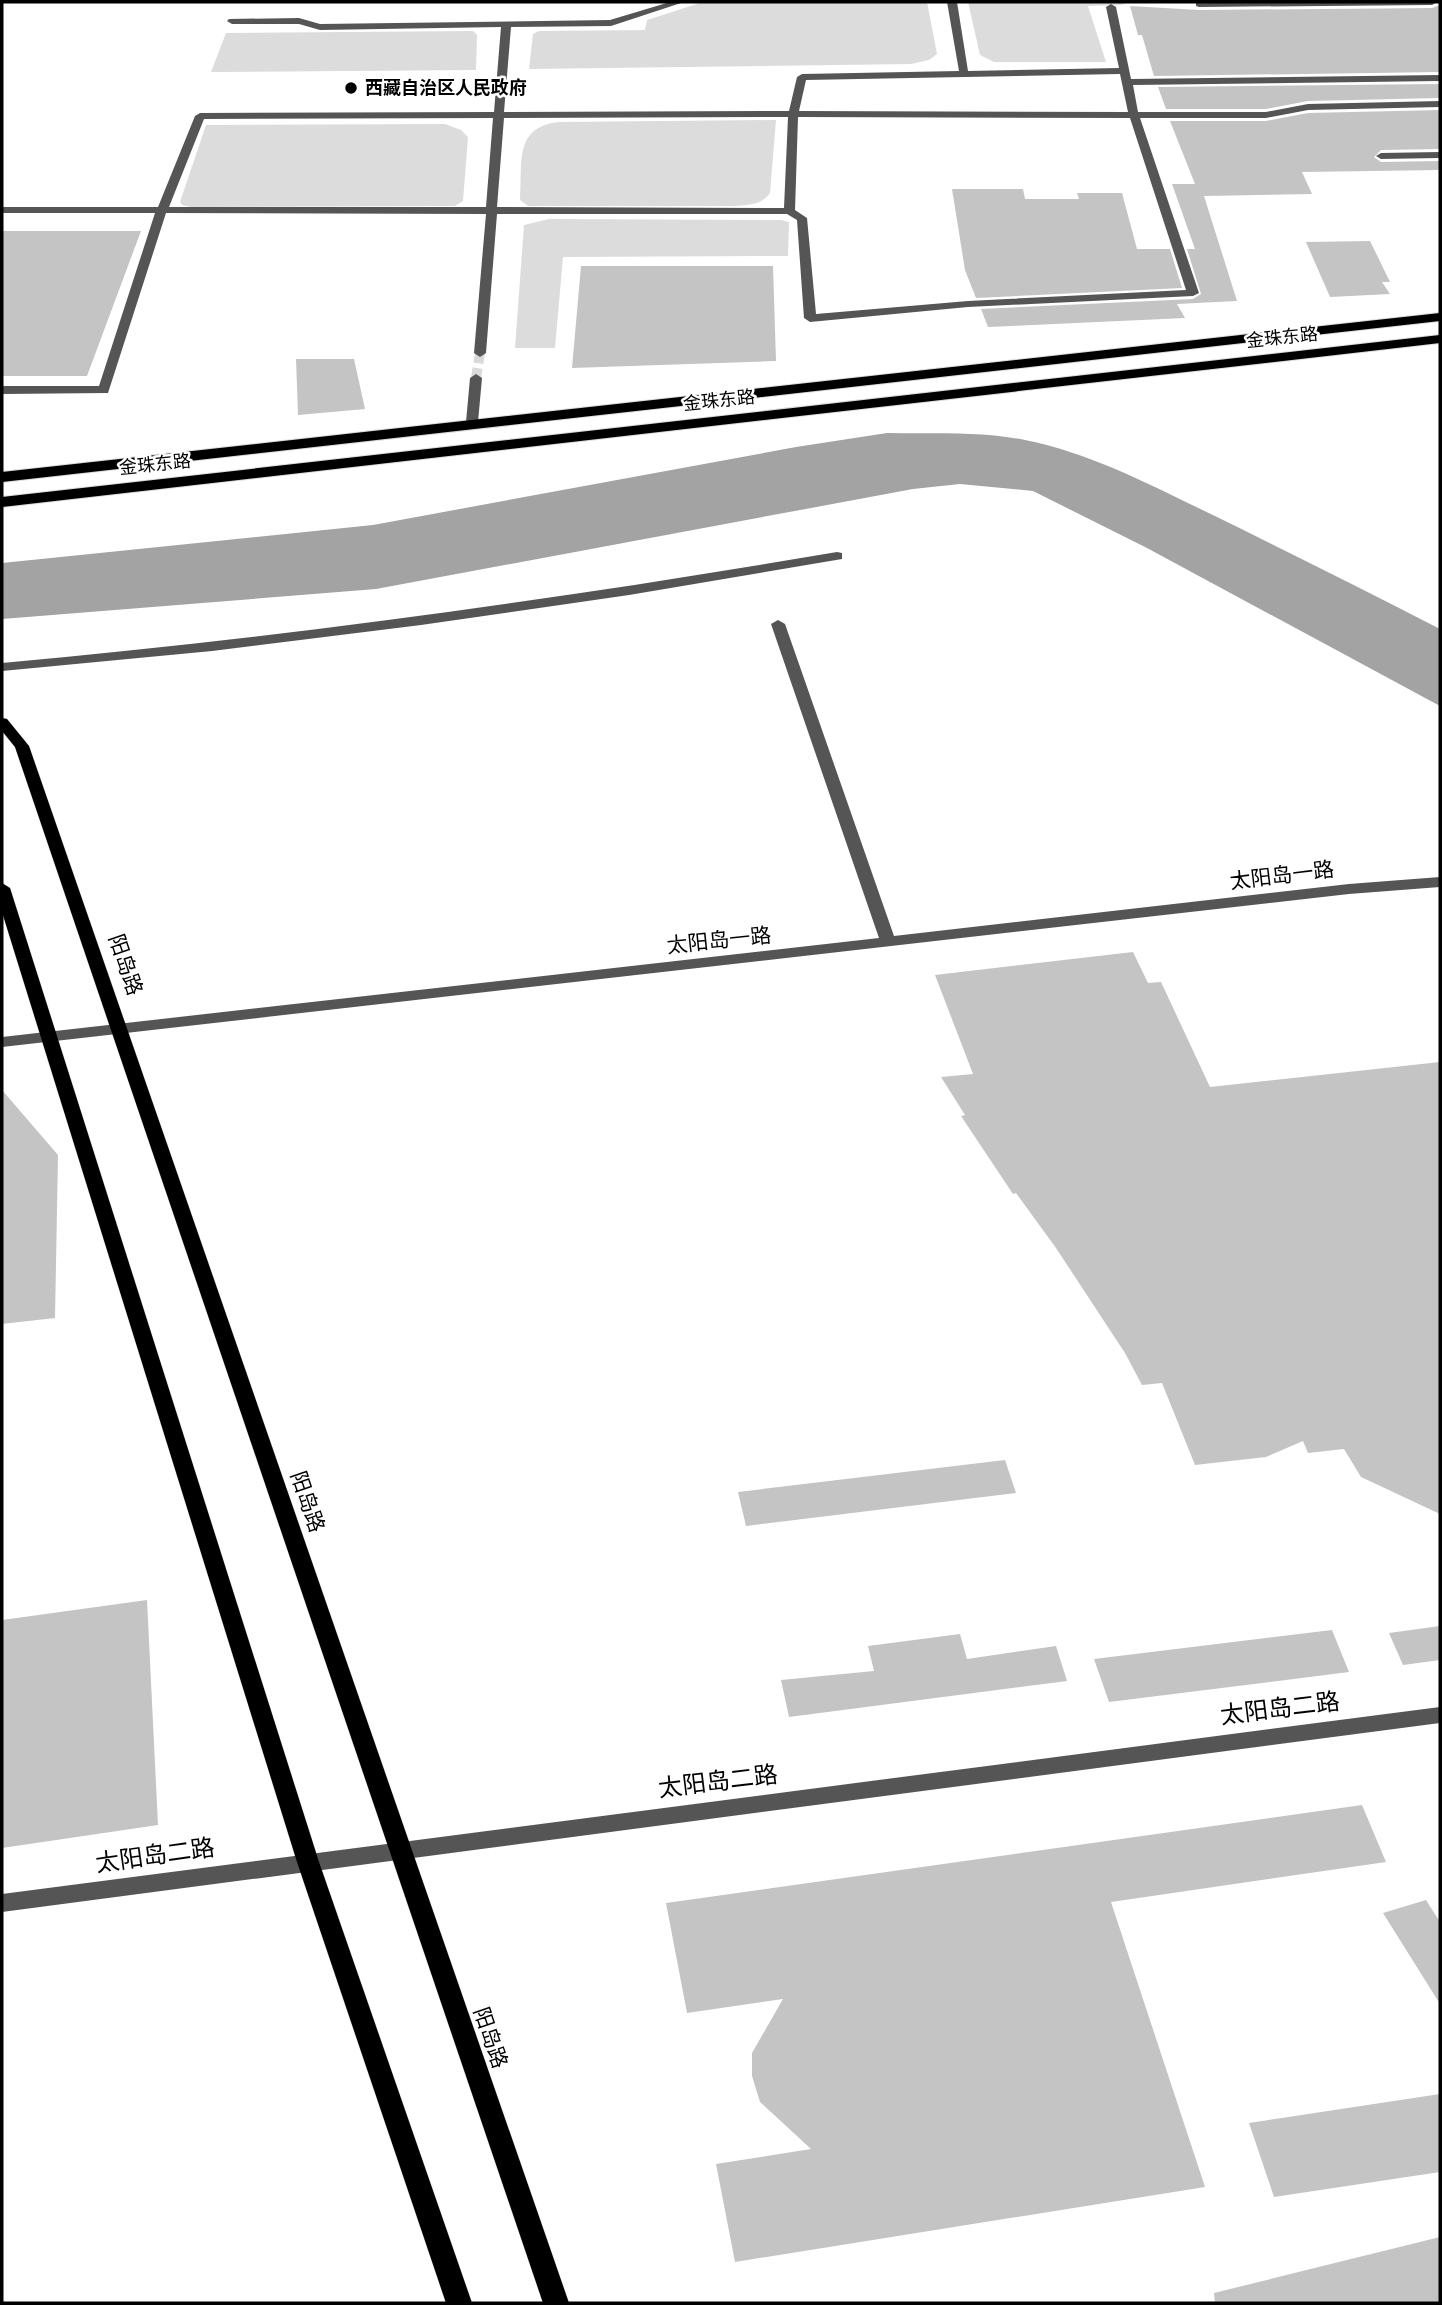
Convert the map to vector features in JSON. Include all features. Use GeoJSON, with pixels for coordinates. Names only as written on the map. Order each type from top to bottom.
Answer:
{"type":"FeatureCollection","features":[{"type":"Feature","properties":{"kind":"highway","name":"金珠东路"},"geometry":{"type":"LineString","coordinates":[[2,477],[472,422],[894,379],[1440,317]]}},
{"type":"Feature","properties":{"kind":"highway","name":"金珠东路"},"geometry":{"type":"LineString","coordinates":[[2,502],[1440,339]]}},
{"type":"Feature","properties":{"kind":"main road","name":"阳岛路"},"geometry":{"type":"LineString","coordinates":[[2,722],[22,746],[121,1030],[398,1850],[556,2303]]}},
{"type":"Feature","properties":{"kind":"main road"},"geometry":{"type":"LineString","coordinates":[[2,888],[309,1862],[459,2303]]}},
{"type":"Feature","properties":{"kind":"street"},"geometry":{"type":"LineString","coordinates":[[232,21],[299,21],[320,27],[611,23],[679,2]]}},
{"type":"Feature","properties":{"kind":"street"},"geometry":{"type":"LineString","coordinates":[[951,2],[964,74]]}},
{"type":"Feature","properties":{"kind":"street"},"geometry":{"type":"LineString","coordinates":[[1199,4],[1432,2]]}},
{"type":"Feature","properties":{"kind":"street"},"geometry":{"type":"LineString","coordinates":[[2,210],[789,211],[802,218],[810,318],[968,304],[1193,293],[1134,115],[1111,7]]}},
{"type":"Feature","properties":{"kind":"street"},"geometry":{"type":"LineString","coordinates":[[480,353],[506,25]]}},
{"type":"Feature","properties":{"kind":"street"},"geometry":{"type":"LineString","coordinates":[[789,211],[793,114],[802,77],[964,74],[1440,78]]}},
{"type":"Feature","properties":{"kind":"street"},"geometry":{"type":"LineString","coordinates":[[2,390],[104,390],[162,210],[200,116],[1266,115],[1308,107],[1440,104]]}},
{"type":"Feature","properties":{"kind":"street"},"geometry":{"type":"LineString","coordinates":[[1381,156],[1440,155]]}},
{"type":"Feature","properties":{"kind":"street"},"geometry":{"type":"LineString","coordinates":[[472,422],[476,378]]}},
{"type":"Feature","properties":{"kind":"street"},"geometry":{"type":"LineString","coordinates":[[2,667],[111,658],[412,622],[615,595],[837,556]]}},
{"type":"Feature","properties":{"kind":"street"},"geometry":{"type":"LineString","coordinates":[[778,624],[889,943]]}},
{"type":"Feature","properties":{"kind":"street","name":"太阳岛一路"},"geometry":{"type":"LineString","coordinates":[[2,1042],[1349,889],[1440,881]]}},
{"type":"Feature","properties":{"kind":"street","name":"太阳岛二路"},"geometry":{"type":"LineString","coordinates":[[2,1903],[1440,1715]]}},
{"type":"Feature","properties":{"kind":"shaded area"},"geometry":{"type":"Polygon","coordinates":[[[703,2],[927,2],[937,54],[929,60],[911,64],[529,69],[533,34],[539,31],[645,30],[647,20],[703,2]]]}},
{"type":"Feature","properties":{"kind":"shaded area"},"geometry":{"type":"Polygon","coordinates":[[[968,2],[1130,2],[1121,5],[1088,6],[1106,62],[994,62],[980,55],[968,2]]]}},
{"type":"Feature","properties":{"kind":"shaded area"},"geometry":{"type":"Polygon","coordinates":[[[473,31],[477,35],[476,70],[211,72],[226,33],[473,31]]]}},
{"type":"Feature","properties":{"kind":"shaded area"},"geometry":{"type":"Polygon","coordinates":[[[776,120],[770,193],[754,204],[528,206],[520,200],[523,149],[534,131],[544,125],[559,122],[776,120]]]}},
{"type":"Feature","properties":{"kind":"shaded area"},"geometry":{"type":"Polygon","coordinates":[[[445,124],[461,130],[468,137],[463,201],[455,206],[191,207],[180,202],[206,125],[445,124]]]}},
{"type":"Feature","properties":{"kind":"shaded area"},"geometry":{"type":"Polygon","coordinates":[[[549,219],[781,220],[789,222],[788,256],[563,257],[555,348],[515,348],[524,225],[549,219]]]}},
{"type":"Feature","properties":{"kind":"shaded area"},"geometry":{"type":"Polygon","coordinates":[[[887,433],[991,435],[1050,446],[1123,472],[1217,517],[1440,629],[1440,706],[1147,548],[1033,491],[960,484],[913,489],[376,589],[2,619],[2,563],[373,525],[796,447],[887,433]]]}},
{"type":"Feature","properties":{"kind":"building"},"geometry":{"type":"Polygon","coordinates":[[[1440,5],[1440,72],[1154,76],[1130,6],[1199,10],[1432,8],[1440,5]]]}},
{"type":"Feature","properties":{"kind":"building"},"geometry":{"type":"Polygon","coordinates":[[[1440,84],[1440,98],[1308,101],[1266,109],[1166,109],[1158,87],[1440,84]]]}},
{"type":"Feature","properties":{"kind":"building"},"geometry":{"type":"Polygon","coordinates":[[[1440,110],[1440,149],[1381,150],[1374,157],[1381,162],[1440,161],[1440,170],[1302,172],[1312,194],[1204,196],[1237,301],[1177,304],[1185,318],[988,327],[981,309],[1193,299],[1201,294],[1187,249],[1195,249],[1172,184],[1195,184],[1170,121],[1266,121],[1308,113],[1440,110]]]}},
{"type":"Feature","properties":{"kind":"building"},"geometry":{"type":"Polygon","coordinates":[[[952,189],[1023,189],[1025,199],[1079,199],[1077,193],[1122,193],[1137,249],[1170,249],[1182,288],[976,298],[965,270],[952,189]]]}},
{"type":"Feature","properties":{"kind":"building"},"geometry":{"type":"Polygon","coordinates":[[[2,231],[141,231],[87,376],[2,376],[2,231]]]}},
{"type":"Feature","properties":{"kind":"building"},"geometry":{"type":"Polygon","coordinates":[[[1370,241],[1390,282],[1382,282],[1390,294],[1330,297],[1306,242],[1370,241]]]}},
{"type":"Feature","properties":{"kind":"building"},"geometry":{"type":"Polygon","coordinates":[[[581,266],[773,266],[776,361],[572,368],[581,266]]]}},
{"type":"Feature","properties":{"kind":"building"},"geometry":{"type":"Polygon","coordinates":[[[296,359],[354,359],[365,409],[298,415],[296,359]]]}},
{"type":"Feature","properties":{"kind":"building"},"geometry":{"type":"Polygon","coordinates":[[[1133,952],[1148,983],[1161,982],[1210,1087],[1440,1062],[1440,1514],[1361,1477],[1344,1449],[1308,1453],[1303,1441],[1266,1457],[1195,1465],[1162,1383],[1142,1385],[1125,1353],[1056,1248],[1016,1193],[1013,1194],[961,1116],[965,1115],[941,1077],[973,1074],[935,975],[1133,952]]]}},
{"type":"Feature","properties":{"kind":"building"},"geometry":{"type":"Polygon","coordinates":[[[2,1090],[58,1155],[55,1318],[2,1324],[2,1090]]]}},
{"type":"Feature","properties":{"kind":"building"},"geometry":{"type":"Polygon","coordinates":[[[1005,1460],[1016,1493],[746,1526],[738,1492],[1005,1460]]]}},
{"type":"Feature","properties":{"kind":"building"},"geometry":{"type":"Polygon","coordinates":[[[147,1600],[158,1825],[2,1848],[2,1620],[147,1600]]]}},
{"type":"Feature","properties":{"kind":"building"},"geometry":{"type":"Polygon","coordinates":[[[1440,1626],[1440,1660],[1403,1665],[1389,1633],[1440,1626]]]}},
{"type":"Feature","properties":{"kind":"building"},"geometry":{"type":"Polygon","coordinates":[[[1332,1630],[1349,1672],[1109,1702],[1094,1659],[1332,1630]]]}},
{"type":"Feature","properties":{"kind":"building"},"geometry":{"type":"Polygon","coordinates":[[[960,1634],[967,1659],[1056,1646],[1067,1681],[789,1717],[781,1680],[874,1671],[868,1646],[960,1634]]]}},
{"type":"Feature","properties":{"kind":"building"},"geometry":{"type":"Polygon","coordinates":[[[1362,1805],[1386,1862],[1111,1902],[1205,2187],[735,2262],[716,2164],[811,2149],[760,2102],[752,2076],[752,2053],[783,1999],[687,2013],[666,1903],[1362,1805]]]}},
{"type":"Feature","properties":{"kind":"building"},"geometry":{"type":"Polygon","coordinates":[[[1426,1900],[1440,1922],[1440,2004],[1383,1913],[1426,1900]]]}},
{"type":"Feature","properties":{"kind":"building"},"geometry":{"type":"Polygon","coordinates":[[[1440,2094],[1440,2172],[1274,2197],[1249,2123],[1440,2094]]]}},
{"type":"Feature","properties":{"kind":"building"},"geometry":{"type":"Polygon","coordinates":[[[1440,2237],[1440,2303],[1215,2303],[1214,2293],[1440,2237]]]}},
{"type":"Feature","properties":{"kind":"tunnel"},"geometry":{"type":"LineString","coordinates":[[476,378],[480,353]]}},
{"type":"Feature","properties":{"kind":"place","name":"西藏自治区人民政府"},"geometry":{"type":"Point","coordinates":[351,88]}}]}
